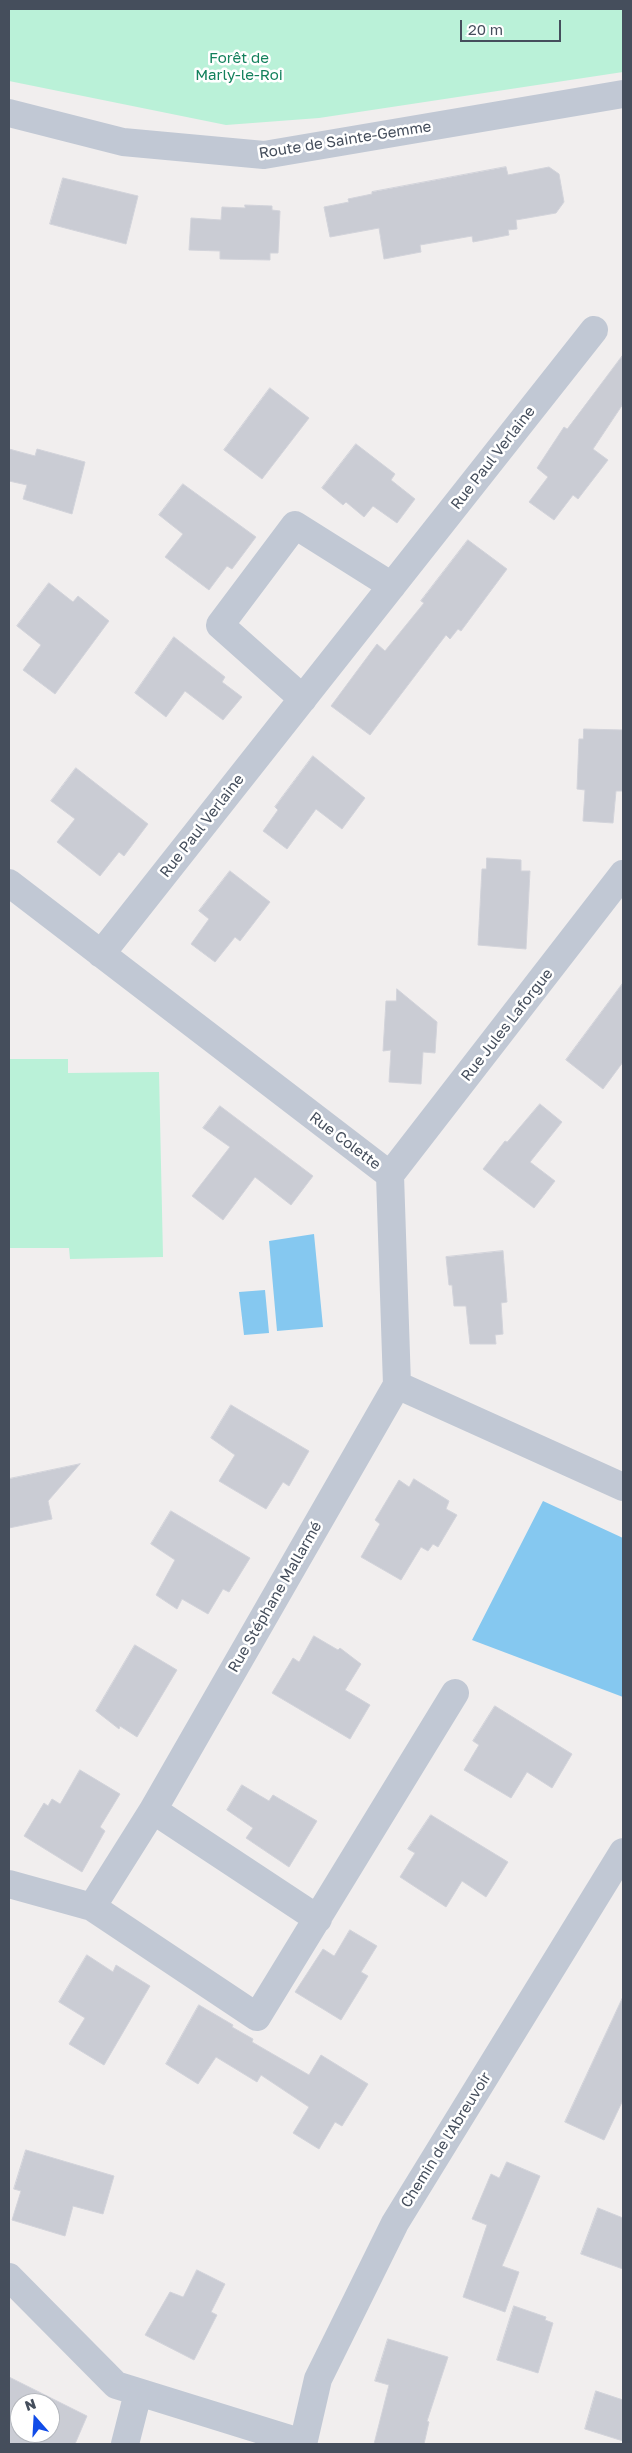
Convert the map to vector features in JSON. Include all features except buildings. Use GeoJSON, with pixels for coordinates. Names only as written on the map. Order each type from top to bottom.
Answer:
{"type":"FeatureCollection","features":[{"type":"Feature","properties":{"kind":"street","name":"Route de Sainte-Gemme"},"geometry":{"type":"LineString","coordinates":[[9,113],[123,142],[264,156],[623,94]]}},
{"type":"Feature","properties":{"kind":"street","name":"Rue Paul Verlaine"},"geometry":{"type":"LineString","coordinates":[[101,954],[594,330]]}},
{"type":"Feature","properties":{"kind":"street"},"geometry":{"type":"LineString","coordinates":[[303,699],[220,624],[295,525],[392,586]]}},
{"type":"Feature","properties":{"kind":"street","name":"Rue Jules Laforgue"},"geometry":{"type":"LineString","coordinates":[[390,1175],[623,874]]}},
{"type":"Feature","properties":{"kind":"street","name":"Rue Colette"},"geometry":{"type":"LineString","coordinates":[[9,883],[390,1175],[397,1385]]}},
{"type":"Feature","properties":{"kind":"street"},"geometry":{"type":"LineString","coordinates":[[397,1385],[623,1487]]}},
{"type":"Feature","properties":{"kind":"street","name":"Rue Stéphane Mallarmé"},"geometry":{"type":"LineString","coordinates":[[92,1907],[153,1810],[397,1385]]}},
{"type":"Feature","properties":{"kind":"street"},"geometry":{"type":"LineString","coordinates":[[9,1884],[92,1907],[258,2017],[456,1693]]}},
{"type":"Feature","properties":{"kind":"street"},"geometry":{"type":"LineString","coordinates":[[153,1810],[318,1919]]}},
{"type":"Feature","properties":{"kind":"street","name":"Chemin de l'Abreuvoir"},"geometry":{"type":"LineString","coordinates":[[303,2444],[318,2379],[395,2223],[623,1852]]}},
{"type":"Feature","properties":{"kind":"street"},"geometry":{"type":"LineString","coordinates":[[9,2277],[116,2386],[303,2444]]}},
{"type":"Feature","properties":{"kind":"street"},"geometry":{"type":"LineString","coordinates":[[125,2444],[138,2393]]}},
{"type":"Feature","properties":{"kind":"green space","name":"Forêt de Marly-le-Roi"},"geometry":{"type":"Polygon","coordinates":[[[9,9],[623,9],[623,72],[319,118],[226,125],[9,81],[9,9]]]}},
{"type":"Feature","properties":{"kind":"green space"},"geometry":{"type":"Polygon","coordinates":[[[9,1059],[68,1059],[68,1073],[159,1072],[163,1257],[70,1259],[69,1248],[9,1248],[9,1059]]]}},
{"type":"Feature","properties":{"kind":"water"},"geometry":{"type":"Polygon","coordinates":[[[314,1234],[323,1327],[277,1331],[269,1241],[314,1234]]]}},
{"type":"Feature","properties":{"kind":"water"},"geometry":{"type":"Polygon","coordinates":[[[265,1290],[269,1333],[244,1335],[239,1292],[265,1290]]]}},
{"type":"Feature","properties":{"kind":"water"},"geometry":{"type":"Polygon","coordinates":[[[543,1501],[623,1538],[623,1697],[472,1640],[543,1501]]]}}]}
